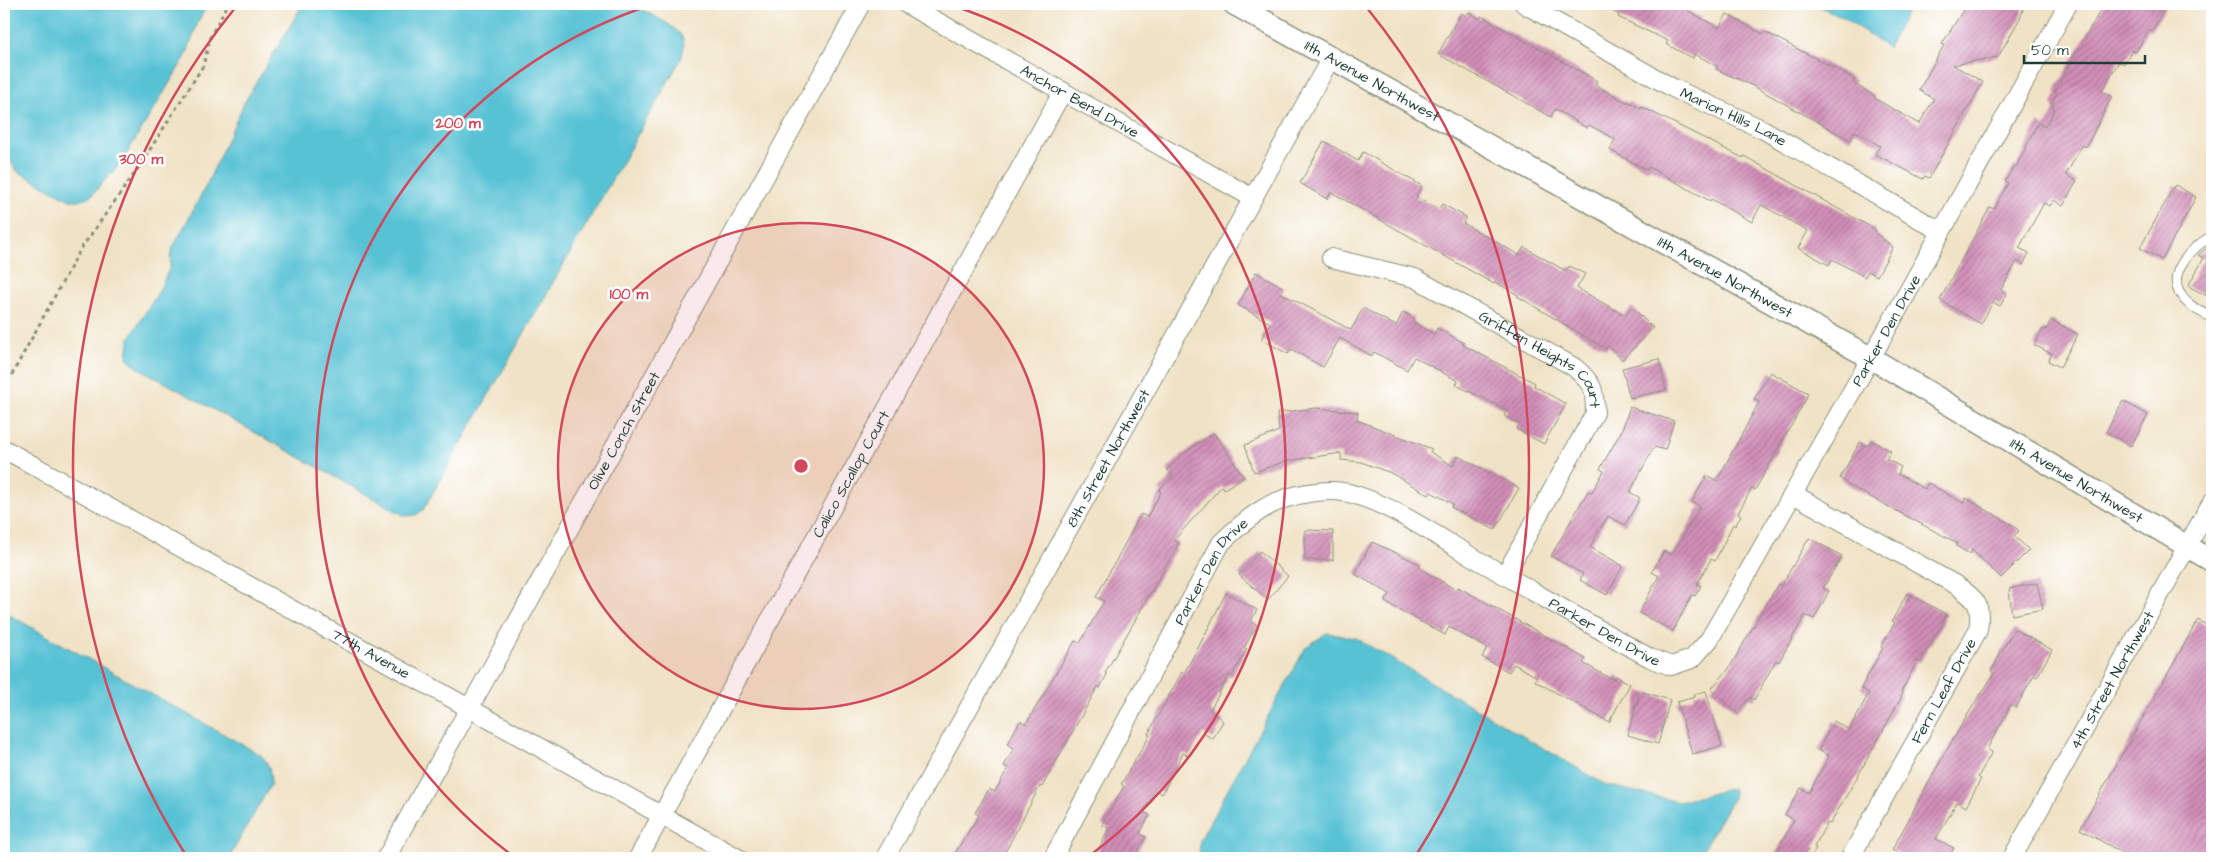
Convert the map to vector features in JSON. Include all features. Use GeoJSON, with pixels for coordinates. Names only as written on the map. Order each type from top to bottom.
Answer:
{"type":"FeatureCollection","features":[{"type":"Feature","properties":{"kind":"street","name":"Olive Conch Street"},"geometry":{"type":"LineString","coordinates":[[386,858],[861,4]]}},
{"type":"Feature","properties":{"kind":"street","name":"Anchor Bend Drive"},"geometry":{"type":"LineString","coordinates":[[906,4],[1254,198]]}},
{"type":"Feature","properties":{"kind":"street","name":"11th Avenue Northwest"},"geometry":{"type":"LineString","coordinates":[[1234,4],[1871,358],[2212,561]]}},
{"type":"Feature","properties":{"kind":"street","name":"Marion Hills Lane"},"geometry":{"type":"LineString","coordinates":[[1524,4],[1673,88],[1764,130],[1940,232]]}},
{"type":"Feature","properties":{"kind":"street","name":"Parker Den Drive"},"geometry":{"type":"LineString","coordinates":[[1053,858],[1221,543],[1247,517],[1276,500],[1300,494],[1331,490],[1358,495],[1406,518],[1650,658],[1671,666],[1692,659],[1709,640],[1793,494],[2068,4]]}},
{"type":"Feature","properties":{"kind":"street","name":"8th Street Northwest"},"geometry":{"type":"LineString","coordinates":[[884,858],[1331,58]]}},
{"type":"Feature","properties":{"kind":"street","name":"Calico Scallop Court"},"geometry":{"type":"LineString","coordinates":[[638,858],[1063,90]]}},
{"type":"Feature","properties":{"kind":"street","name":"Griffen Heights Court"},"geometry":{"type":"LineString","coordinates":[[1331,258],[1416,278],[1574,368],[1589,379],[1595,394],[1594,413],[1505,575]]}},
{"type":"Feature","properties":{"kind":"street","name":"77th Avenue"},"geometry":{"type":"LineString","coordinates":[[4,449],[738,858]]}},
{"type":"Feature","properties":{"kind":"street","name":"Fern Leaf Drive"},"geometry":{"type":"LineString","coordinates":[[1793,494],[1956,585],[1975,599],[1980,613],[1978,630],[1850,858]]}},
{"type":"Feature","properties":{"kind":"street","name":"4th Street Northwest"},"geometry":{"type":"LineString","coordinates":[[2012,858],[2212,502]]}},
{"type":"Feature","properties":{"kind":"lane"},"geometry":{"type":"LineString","coordinates":[[2212,236],[2189,252],[2182,262],[2177,282],[2180,294],[2191,306],[2212,318]]}},
{"type":"Feature","properties":{"kind":"path"},"geometry":{"type":"LineString","coordinates":[[4,389],[80,250],[130,181],[203,66],[211,34],[228,4]]}},
{"type":"Feature","properties":{"kind":"water"},"geometry":{"type":"Polygon","coordinates":[[[4,4],[208,4],[198,22],[186,56],[121,163],[91,196],[81,200],[70,200],[17,171],[4,152],[4,4]]]}},
{"type":"Feature","properties":{"kind":"water"},"geometry":{"type":"Polygon","coordinates":[[[303,4],[631,4],[668,24],[683,39],[684,47],[681,59],[423,510],[416,515],[405,516],[137,367],[127,358],[129,339],[159,291],[170,267],[171,251],[207,184],[244,103],[303,4]]]}},
{"type":"Feature","properties":{"kind":"water"},"geometry":{"type":"Polygon","coordinates":[[[1814,4],[1911,4],[1888,48],[1845,18],[1814,4]]]}},
{"type":"Feature","properties":{"kind":"water"},"geometry":{"type":"Polygon","coordinates":[[[4,612],[261,755],[269,768],[271,784],[229,858],[4,858],[4,612]]]}},
{"type":"Feature","properties":{"kind":"water"},"geometry":{"type":"Polygon","coordinates":[[[1327,633],[1356,638],[1606,785],[1679,802],[1733,788],[1733,798],[1698,858],[1199,858],[1200,840],[1306,647],[1327,633]]]}},
{"type":"Feature","properties":{"kind":"building"},"geometry":{"type":"Polygon","coordinates":[[[1601,4],[1691,4],[1687,10],[1719,28],[1727,14],[1763,34],[1765,32],[1844,73],[1855,80],[1853,83],[1875,96],[1874,98],[1919,124],[1934,99],[1919,90],[1944,45],[1942,44],[1967,4],[2025,4],[2020,18],[1998,57],[1953,65],[1983,82],[1929,178],[1925,176],[1923,179],[1875,154],[1880,146],[1855,131],[1850,140],[1753,86],[1716,69],[1718,67],[1695,54],[1693,58],[1686,55],[1666,44],[1668,41],[1618,17],[1619,15],[1601,4]]]}},
{"type":"Feature","properties":{"kind":"building"},"geometry":{"type":"Polygon","coordinates":[[[2104,4],[2167,4],[2152,31],[2149,29],[2136,52],[2132,50],[2124,64],[2119,61],[2102,91],[2112,96],[2086,147],[2082,145],[2066,175],[2077,181],[2063,206],[2054,200],[2050,206],[2044,203],[2019,248],[2029,253],[2023,265],[2017,261],[2001,290],[2007,294],[2000,306],[1993,302],[1981,324],[1940,300],[1990,207],[1994,209],[2008,183],[2005,181],[2014,166],[2016,167],[2038,123],[2045,127],[2054,111],[2052,103],[2057,93],[2055,92],[2058,85],[2104,4]]]}},
{"type":"Feature","properties":{"kind":"building"},"geometry":{"type":"Polygon","coordinates":[[[1469,12],[1480,19],[1481,16],[1597,81],[1595,85],[1628,103],[1628,101],[1641,109],[1642,107],[1743,158],[1744,156],[1876,230],[1875,233],[1893,247],[1877,276],[1868,271],[1865,277],[1832,259],[1829,265],[1798,248],[1808,231],[1778,214],[1761,205],[1752,222],[1649,167],[1647,170],[1610,150],[1615,139],[1589,125],[1587,128],[1555,109],[1551,117],[1438,54],[1461,13],[1466,16],[1469,12]]]}},
{"type":"Feature","properties":{"kind":"building"},"geometry":{"type":"Polygon","coordinates":[[[1324,141],[1358,161],[1363,152],[1422,186],[1416,197],[1439,209],[1442,204],[1466,217],[1463,223],[1519,255],[1524,247],[1566,271],[1569,266],[1585,274],[1577,288],[1624,315],[1632,307],[1653,328],[1622,360],[1609,346],[1606,349],[1518,295],[1495,282],[1494,284],[1331,192],[1327,199],[1300,183],[1324,141]]]}},
{"type":"Feature","properties":{"kind":"building"},"geometry":{"type":"Polygon","coordinates":[[[2175,185],[2196,197],[2162,260],[2140,248],[2175,185]]]}},
{"type":"Feature","properties":{"kind":"building"},"geometry":{"type":"Polygon","coordinates":[[[2212,244],[2212,287],[2207,296],[2188,286],[2204,258],[2198,255],[2212,244]]]}},
{"type":"Feature","properties":{"kind":"building"},"geometry":{"type":"Polygon","coordinates":[[[1256,272],[1284,288],[1281,293],[1351,330],[1363,308],[1396,326],[1403,312],[1414,318],[1413,322],[1434,334],[1437,328],[1464,343],[1463,345],[1535,383],[1534,386],[1566,404],[1544,444],[1516,429],[1519,424],[1504,416],[1507,410],[1456,385],[1458,381],[1414,357],[1407,370],[1374,352],[1372,356],[1340,338],[1323,367],[1291,349],[1288,354],[1261,339],[1270,323],[1238,305],[1256,272]]]}},
{"type":"Feature","properties":{"kind":"building"},"geometry":{"type":"Polygon","coordinates":[[[2051,320],[2078,334],[2060,367],[2048,361],[2052,354],[2034,345],[2043,329],[2046,330],[2051,320]]]}},
{"type":"Feature","properties":{"kind":"building"},"geometry":{"type":"Polygon","coordinates":[[[1659,359],[1666,390],[1630,398],[1622,368],[1659,359]]]}},
{"type":"Feature","properties":{"kind":"building"},"geometry":{"type":"Polygon","coordinates":[[[1770,372],[1808,393],[1755,490],[1752,488],[1738,513],[1741,515],[1735,526],[1733,524],[1715,561],[1711,559],[1697,584],[1701,586],[1695,596],[1692,595],[1673,631],[1639,613],[1659,576],[1652,572],[1664,551],[1671,555],[1675,550],[1700,506],[1692,502],[1707,475],[1717,481],[1759,402],[1754,399],[1770,372]]]}},
{"type":"Feature","properties":{"kind":"building"},"geometry":{"type":"Polygon","coordinates":[[[2123,401],[2148,415],[2131,446],[2106,432],[2123,401]]]}},
{"type":"Feature","properties":{"kind":"building"},"geometry":{"type":"Polygon","coordinates":[[[1630,407],[1674,421],[1665,450],[1654,447],[1630,492],[1640,498],[1625,525],[1608,516],[1590,547],[1623,566],[1607,595],[1580,580],[1583,574],[1551,556],[1588,491],[1592,492],[1604,471],[1600,469],[1622,430],[1630,407]]]}},
{"type":"Feature","properties":{"kind":"building"},"geometry":{"type":"Polygon","coordinates":[[[1316,408],[1358,412],[1357,420],[1432,449],[1430,452],[1453,466],[1458,456],[1519,488],[1495,530],[1451,507],[1453,504],[1431,492],[1429,495],[1391,473],[1361,462],[1341,460],[1341,453],[1287,461],[1254,472],[1245,445],[1279,431],[1277,413],[1316,408]]]}},
{"type":"Feature","properties":{"kind":"building"},"geometry":{"type":"Polygon","coordinates":[[[1214,433],[1244,477],[1224,489],[1222,486],[1174,540],[1179,543],[1105,673],[1107,674],[1100,688],[1098,686],[1042,787],[1040,786],[1002,858],[952,858],[979,815],[975,813],[989,789],[995,792],[1008,768],[1004,766],[1014,748],[1007,744],[1020,721],[1026,724],[1075,641],[1080,643],[1104,601],[1096,597],[1141,514],[1147,517],[1161,492],[1159,490],[1173,475],[1167,470],[1181,455],[1214,433]]]}},
{"type":"Feature","properties":{"kind":"building"},"geometry":{"type":"Polygon","coordinates":[[[1871,440],[1891,451],[1886,459],[1901,467],[1898,474],[1925,489],[1928,483],[1963,503],[1966,498],[2014,526],[2019,531],[2014,536],[2029,550],[2001,578],[1972,550],[1970,554],[1956,546],[1957,543],[1850,486],[1840,478],[1860,442],[1868,446],[1871,440]]]}},
{"type":"Feature","properties":{"kind":"building"},"geometry":{"type":"Polygon","coordinates":[[[1305,530],[1333,531],[1333,560],[1305,560],[1305,530]]]}},
{"type":"Feature","properties":{"kind":"building"},"geometry":{"type":"Polygon","coordinates":[[[1809,538],[1842,556],[1823,588],[1829,591],[1814,619],[1805,615],[1779,662],[1776,660],[1754,700],[1750,697],[1736,712],[1711,689],[1728,670],[1778,584],[1781,586],[1809,538]]]}},
{"type":"Feature","properties":{"kind":"building"},"geometry":{"type":"Polygon","coordinates":[[[1372,542],[1421,565],[1419,568],[1456,590],[1458,587],[1586,659],[1583,663],[1608,677],[1614,679],[1616,676],[1630,684],[1609,722],[1535,681],[1537,677],[1514,664],[1509,672],[1482,657],[1487,648],[1449,627],[1445,635],[1385,602],[1390,594],[1355,574],[1372,542]]]}},
{"type":"Feature","properties":{"kind":"building"},"geometry":{"type":"Polygon","coordinates":[[[1260,551],[1288,576],[1268,600],[1239,575],[1260,551]]]}},
{"type":"Feature","properties":{"kind":"building"},"geometry":{"type":"Polygon","coordinates":[[[2037,583],[2043,609],[2012,615],[2009,589],[2037,583]]]}},
{"type":"Feature","properties":{"kind":"building"},"geometry":{"type":"Polygon","coordinates":[[[1226,593],[1257,610],[1251,621],[1257,625],[1244,648],[1247,649],[1232,676],[1229,675],[1210,710],[1223,721],[1213,739],[1203,733],[1190,756],[1183,753],[1162,794],[1156,790],[1143,812],[1150,815],[1140,833],[1146,837],[1134,858],[1094,858],[1109,828],[1102,825],[1124,786],[1121,784],[1150,735],[1148,734],[1182,672],[1184,673],[1198,648],[1226,593]]]}},
{"type":"Feature","properties":{"kind":"building"},"geometry":{"type":"Polygon","coordinates":[[[1907,593],[1946,614],[1943,623],[1920,662],[1917,661],[1902,690],[1901,698],[1830,824],[1827,823],[1814,847],[1816,848],[1811,858],[1773,858],[1794,820],[1785,815],[1801,788],[1809,793],[1829,756],[1818,750],[1834,721],[1849,730],[1869,693],[1861,688],[1883,648],[1881,647],[1895,622],[1892,621],[1907,593]]]}},
{"type":"Feature","properties":{"kind":"building"},"geometry":{"type":"Polygon","coordinates":[[[2198,620],[2212,628],[2212,852],[2209,858],[2131,858],[2080,829],[2198,620]]]}},
{"type":"Feature","properties":{"kind":"building"},"geometry":{"type":"Polygon","coordinates":[[[2014,629],[2052,650],[2037,677],[2034,675],[2016,708],[2011,705],[1987,749],[1992,752],[1978,777],[1981,779],[1966,807],[1957,802],[1936,839],[1954,848],[1948,858],[1906,858],[1892,850],[1942,758],[1994,673],[1991,671],[2014,629]]]}},
{"type":"Feature","properties":{"kind":"building"},"geometry":{"type":"Polygon","coordinates":[[[1640,691],[1670,700],[1658,744],[1628,735],[1640,691]]]}},
{"type":"Feature","properties":{"kind":"building"},"geometry":{"type":"Polygon","coordinates":[[[1706,691],[1722,746],[1692,754],[1677,702],[1695,697],[1694,694],[1706,691]]]}}]}
